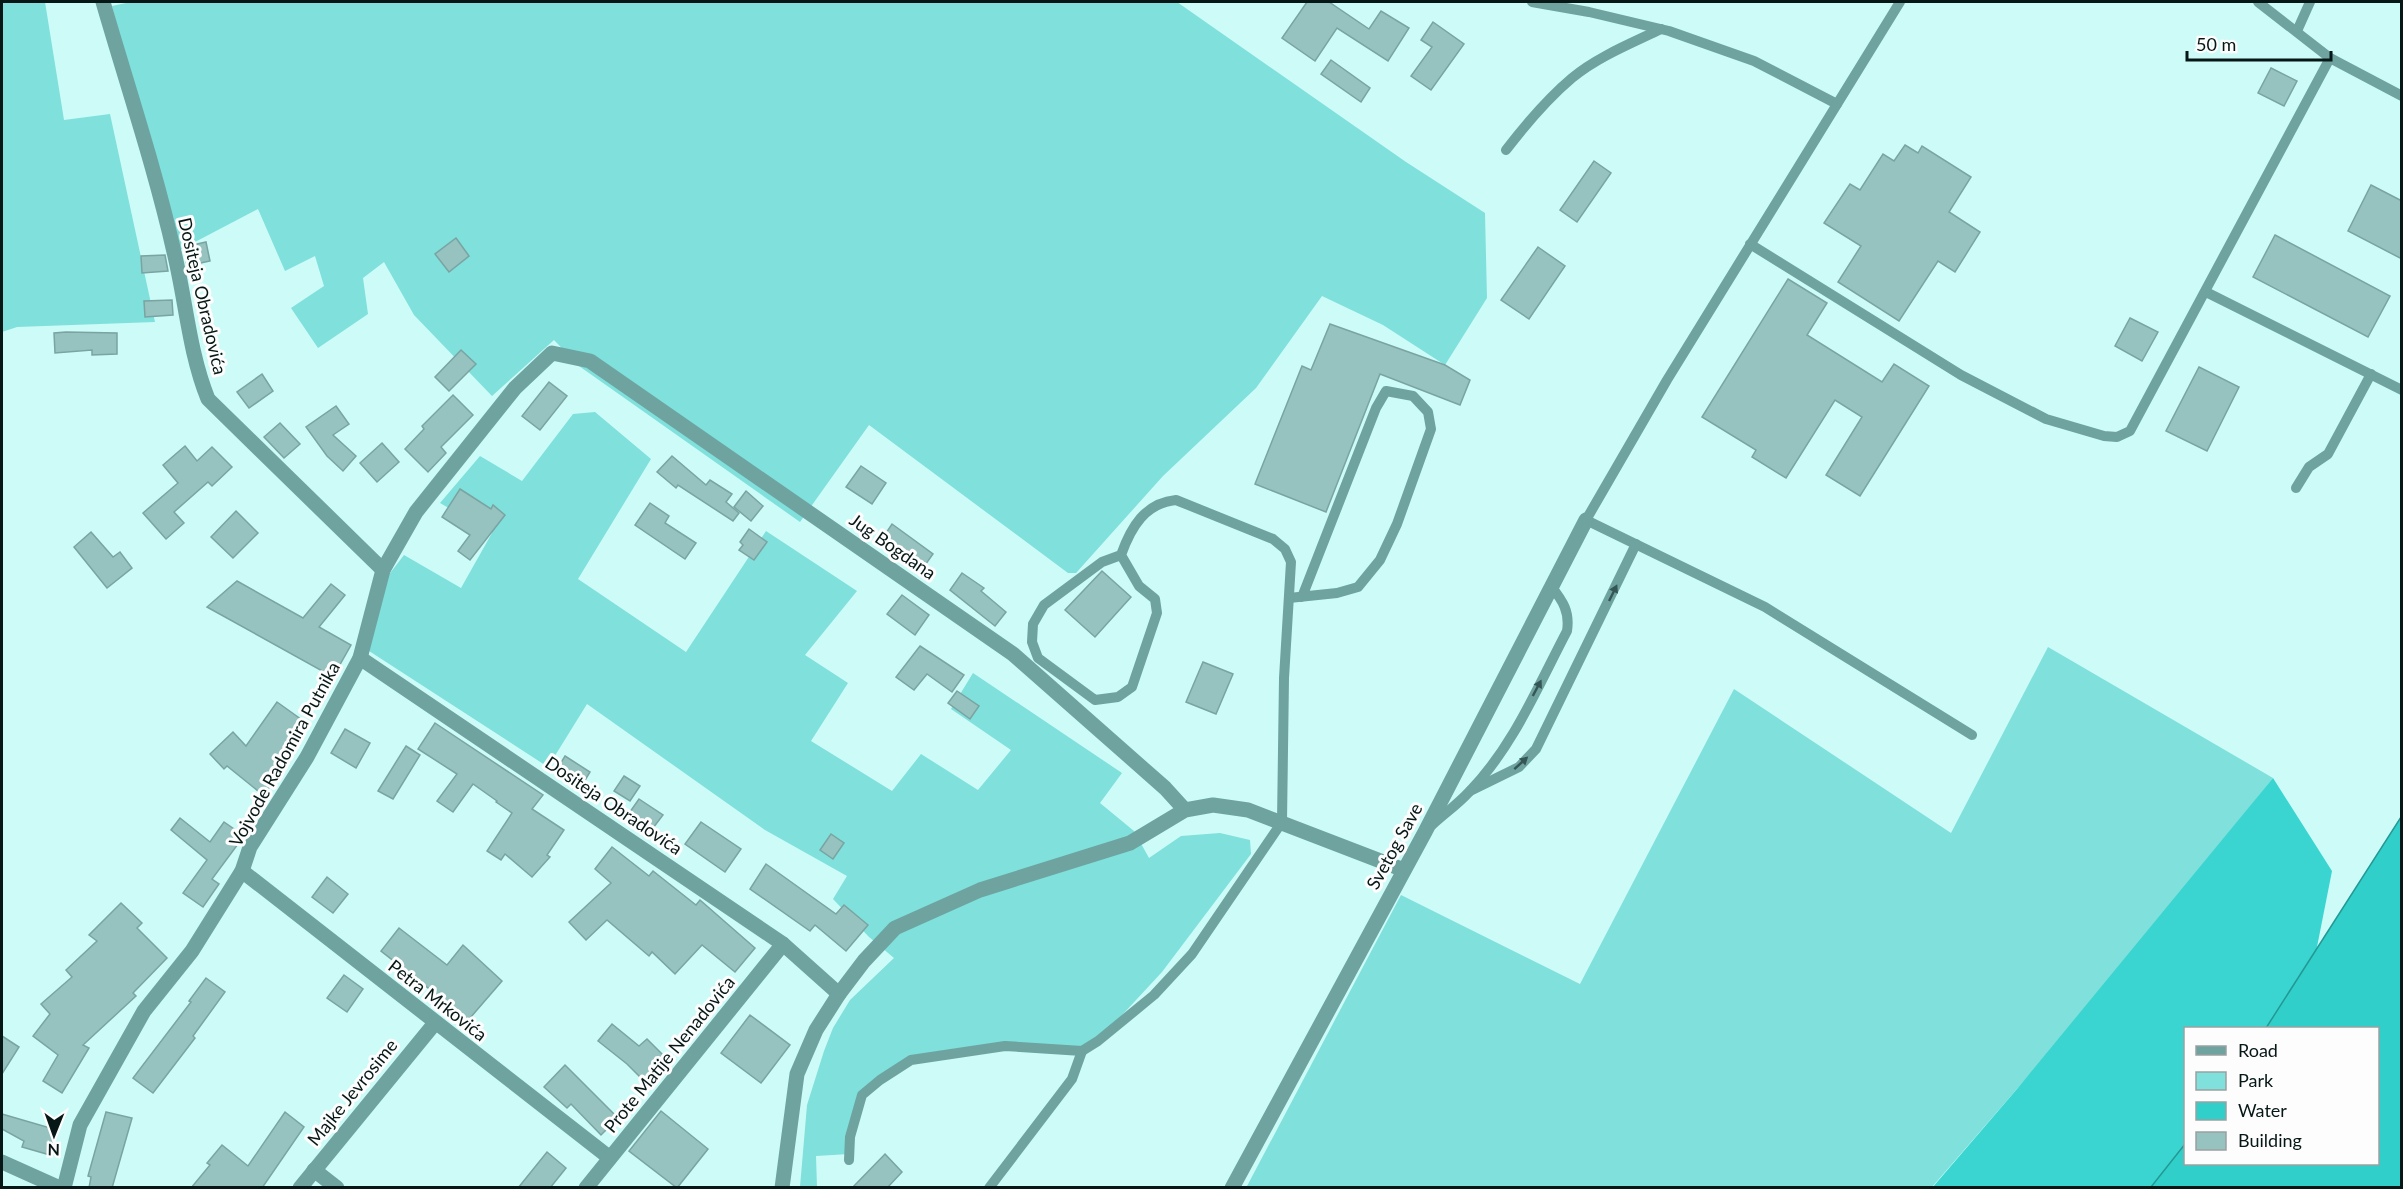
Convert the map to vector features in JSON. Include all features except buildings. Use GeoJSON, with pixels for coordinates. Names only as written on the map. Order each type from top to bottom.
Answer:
{"type":"FeatureCollection","features":[{"type":"Feature","properties":{"kind":"street","name":"Dositeja Obradovića"},"geometry":{"type":"LineString","coordinates":[[103,2],[162,204],[198,374],[208,399],[383,570]]}},
{"type":"Feature","properties":{"kind":"street","name":"Vojvode Radomira Putnika"},"geometry":{"type":"LineString","coordinates":[[62,1188],[80,1125],[144,1011],[192,951],[242,871],[250,847],[307,757],[360,658],[383,570],[416,512],[515,388],[552,352]]}},
{"type":"Feature","properties":{"kind":"street","name":"Jug Bogdana"},"geometry":{"type":"LineString","coordinates":[[552,352],[590,361],[1013,654],[1165,788],[1185,810]]}},
{"type":"Feature","properties":{"kind":"street","name":"Svetog Save"},"geometry":{"type":"LineString","coordinates":[[1232,1188],[1425,832],[1586,520]]}},
{"type":"Feature","properties":{"kind":"street","name":"Dositeja Obradovića"},"geometry":{"type":"LineString","coordinates":[[360,658],[783,944],[839,994]]}},
{"type":"Feature","properties":{"kind":"street"},"geometry":{"type":"LineString","coordinates":[[782,1188],[797,1074],[816,1030],[864,961],[895,928],[980,890],[1130,843],[1185,810],[1213,806],[1248,810],[1404,870]]}},
{"type":"Feature","properties":{"kind":"street","name":"Petra Mrkovića"},"geometry":{"type":"LineString","coordinates":[[242,871],[610,1158]]}},
{"type":"Feature","properties":{"kind":"street","name":"Prote Matije Nenadovića"},"geometry":{"type":"LineString","coordinates":[[586,1188],[783,944]]}},
{"type":"Feature","properties":{"kind":"street","name":"Majke Jevrosime"},"geometry":{"type":"LineString","coordinates":[[300,1188],[435,1023]]}},
{"type":"Feature","properties":{"kind":"street"},"geometry":{"type":"LineString","coordinates":[[2,1162],[62,1188]]}},
{"type":"Feature","properties":{"kind":"street"},"geometry":{"type":"LineString","coordinates":[[314,1170],[337,1188]]}},
{"type":"Feature","properties":{"kind":"lane"},"geometry":{"type":"LineString","coordinates":[[1532,2],[1661,29],[1754,61],[1837,105]]}},
{"type":"Feature","properties":{"kind":"lane"},"geometry":{"type":"LineString","coordinates":[[1900,2],[1750,244],[1607,481],[1586,520],[1765,607],[1972,735]]}},
{"type":"Feature","properties":{"kind":"lane"},"geometry":{"type":"LineString","coordinates":[[2258,2],[2330,58],[2402,96]]}},
{"type":"Feature","properties":{"kind":"lane"},"geometry":{"type":"LineString","coordinates":[[2297,31],[2310,2]]}},
{"type":"Feature","properties":{"kind":"lane"},"geometry":{"type":"LineString","coordinates":[[1506,150],[1526,124],[1574,76],[1615,51],[1661,29]]}},
{"type":"Feature","properties":{"kind":"lane"},"geometry":{"type":"LineString","coordinates":[[1750,244],[1960,375],[2046,419],[2104,436],[2117,437],[2130,432],[2330,58]]}},
{"type":"Feature","properties":{"kind":"lane"},"geometry":{"type":"LineString","coordinates":[[2205,292],[2402,390]]}},
{"type":"Feature","properties":{"kind":"lane"},"geometry":{"type":"LineString","coordinates":[[2296,488],[2309,467],[2328,454],[2370,374]]}},
{"type":"Feature","properties":{"kind":"lane"},"geometry":{"type":"LineString","coordinates":[[1289,598],[1302,597],[1337,593],[1358,587],[1380,560],[1398,524],[1431,429],[1428,412],[1413,396],[1386,391],[1376,408],[1302,597]]}},
{"type":"Feature","properties":{"kind":"lane"},"geometry":{"type":"LineString","coordinates":[[849,1161],[850,1137],[862,1095],[911,1060],[1005,1046],[1082,1051],[1098,1041],[1154,995],[1192,954],[1282,822],[1284,678],[1291,562],[1285,549],[1273,539],[1176,500],[1164,501],[1138,519],[1121,555],[1102,562],[1044,605],[1033,624],[1032,642],[1038,658],[1095,700],[1118,697],[1132,687],[1157,613],[1155,600],[1139,586],[1121,555]]}},
{"type":"Feature","properties":{"kind":"lane"},"geometry":{"type":"LineString","coordinates":[[1470,791],[1520,767],[1536,749],[1636,544]]}},
{"type":"Feature","properties":{"kind":"lane"},"geometry":{"type":"LineString","coordinates":[[1425,832],[1470,791],[1513,734],[1567,631],[1569,618],[1563,602],[1551,586]]}},
{"type":"Feature","properties":{"kind":"lane"},"geometry":{"type":"LineString","coordinates":[[989,1188],[1072,1079],[1082,1051]]}},
{"type":"Feature","properties":{"kind":"green space"},"geometry":{"type":"Polygon","coordinates":[[[2,2],[45,2],[64,120],[110,114],[155,322],[17,327],[2,332],[2,2]]]}},
{"type":"Feature","properties":{"kind":"green space"},"geometry":{"type":"Polygon","coordinates":[[[131,2],[1177,2],[1406,162],[1485,213],[1487,298],[1445,365],[1383,325],[1322,296],[1256,388],[1163,476],[1076,573],[1068,573],[869,425],[800,522],[579,366],[554,340],[492,396],[414,315],[384,262],[363,278],[368,314],[318,348],[291,308],[324,286],[315,256],[285,271],[258,209],[174,253],[112,6],[131,2]]]}},
{"type":"Feature","properties":{"kind":"green space"},"geometry":{"type":"Polygon","coordinates":[[[595,412],[651,459],[578,579],[686,652],[766,531],[857,591],[805,655],[848,683],[811,741],[892,791],[921,754],[978,790],[1011,750],[951,709],[973,673],[1122,773],[1100,803],[1134,831],[1149,858],[1181,836],[1220,833],[1250,840],[1251,854],[1162,972],[1098,1041],[1082,1051],[1005,1046],[911,1060],[862,1095],[849,1154],[816,1156],[817,1187],[800,1187],[807,1105],[824,1051],[833,1028],[850,1000],[894,958],[869,937],[833,899],[847,876],[765,830],[587,704],[548,767],[366,649],[384,581],[404,555],[461,588],[492,533],[440,503],[480,456],[522,481],[573,414],[595,412]]]}},
{"type":"Feature","properties":{"kind":"green space"},"geometry":{"type":"Polygon","coordinates":[[[2048,647],[2273,778],[2101,992],[1932,1187],[1246,1188],[1401,895],[1580,984],[1734,689],[1951,833],[2048,647]]]}},
{"type":"Feature","properties":{"kind":"shaded area"},"geometry":{"type":"Polygon","coordinates":[[[2273,778],[2332,871],[2316,952],[2267,1027],[2184,1027],[2184,1145],[2151,1187],[1932,1188],[2017,1089],[2273,778]]]}},
{"type":"Feature","properties":{"kind":"water"},"geometry":{"type":"Polygon","coordinates":[[[2401,817],[2401,1187],[2151,1187],[2184,1145],[2184,1165],[2379,1165],[2379,1027],[2267,1027],[2401,817]]]}}]}
